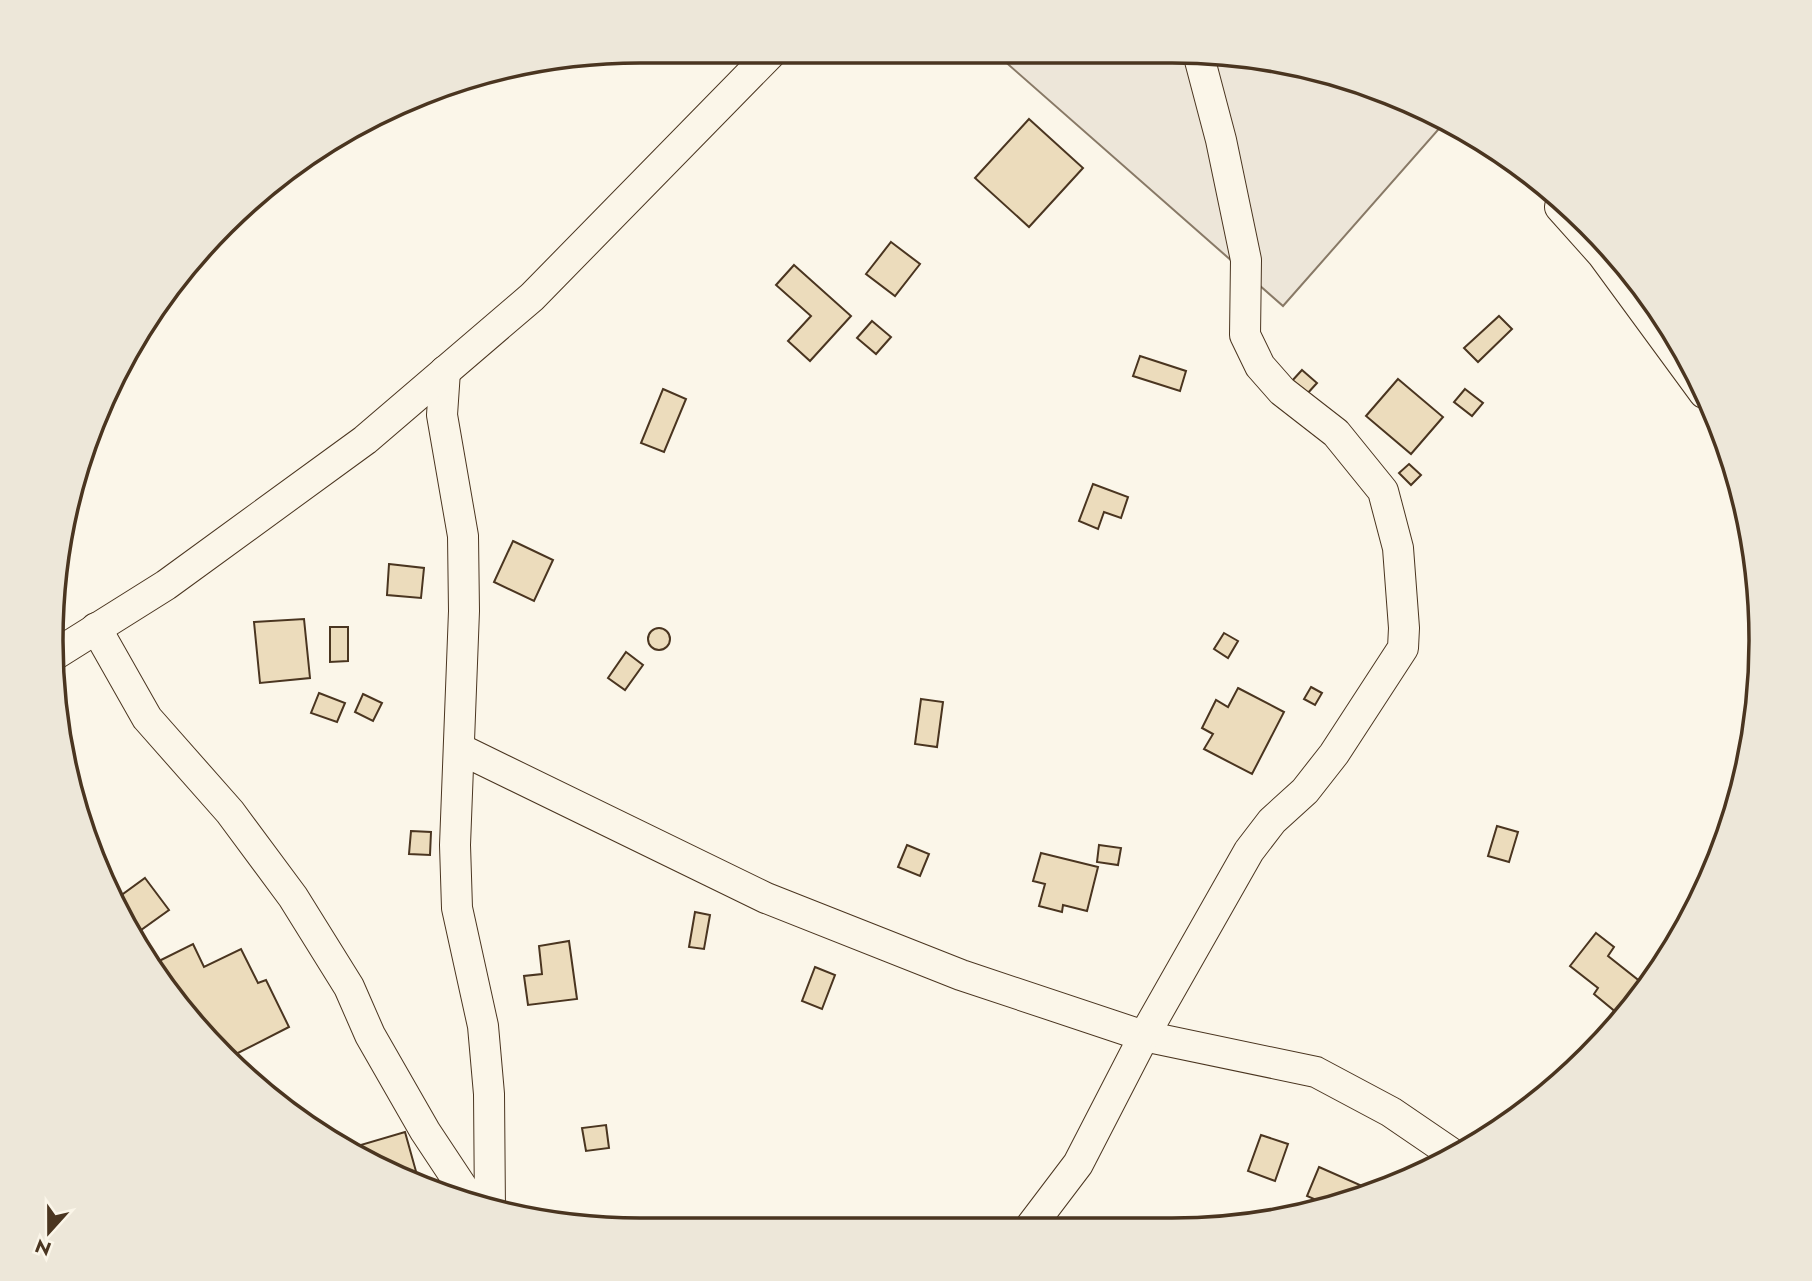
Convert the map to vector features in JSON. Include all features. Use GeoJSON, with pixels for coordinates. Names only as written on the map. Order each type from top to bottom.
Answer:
{"type":"FeatureCollection","features":[{"type":"Feature","properties":{"kind":"street"},"geometry":{"type":"LineString","coordinates":[[63,649],[166,585],[365,440],[532,297],[762,63]]}},
{"type":"Feature","properties":{"kind":"street"},"geometry":{"type":"LineString","coordinates":[[1037,1218],[1078,1164],[1143,1036],[1249,851],[1272,821],[1304,791],[1334,754],[1403,648],[1398,548],[1383,491],[1336,433],[1282,391],[1260,366],[1245,335],[1246,260],[1221,140],[1201,64]]}},
{"type":"Feature","properties":{"kind":"street"},"geometry":{"type":"LineString","coordinates":[[1610,264],[1661,334]]}},
{"type":"Feature","properties":{"kind":"street"},"geometry":{"type":"LineString","coordinates":[[445,371],[442,415],[463,536],[464,611],[455,845],[457,908],[483,1026],[489,1094],[490,1198]]}},
{"type":"Feature","properties":{"kind":"street"},"geometry":{"type":"LineString","coordinates":[[96,628],[147,718],[230,812],[293,897],[349,987],[370,1035],[425,1131],[464,1190]]}},
{"type":"Feature","properties":{"kind":"street"},"geometry":{"type":"LineString","coordinates":[[460,749],[766,898],[961,975],[1143,1036],[1316,1072],[1391,1112],[1445,1149]]}},
{"type":"Feature","properties":{"kind":"shaded area"},"geometry":{"type":"Polygon","coordinates":[[[1007,63],[1171,63],[1247,68],[1284,74],[1357,94],[1439,129],[1283,306],[1007,63]]]}},
{"type":"Feature","properties":{"kind":"building"},"geometry":{"type":"Polygon","coordinates":[[[1029,119],[1083,168],[1029,227],[975,178],[1029,119]]]}},
{"type":"Feature","properties":{"kind":"building"},"geometry":{"type":"Polygon","coordinates":[[[891,242],[920,264],[895,296],[866,274],[891,242]]]}},
{"type":"Feature","properties":{"kind":"building"},"geometry":{"type":"Polygon","coordinates":[[[794,265],[851,316],[810,361],[788,341],[811,316],[776,285],[794,265]]]}},
{"type":"Feature","properties":{"kind":"building"},"geometry":{"type":"Polygon","coordinates":[[[1499,316],[1512,329],[1478,362],[1464,348],[1499,316]]]}},
{"type":"Feature","properties":{"kind":"building"},"geometry":{"type":"Polygon","coordinates":[[[872,321],[891,337],[876,354],[857,338],[872,321]]]}},
{"type":"Feature","properties":{"kind":"building"},"geometry":{"type":"Polygon","coordinates":[[[1140,356],[1186,371],[1180,391],[1133,376],[1140,356]]]}},
{"type":"Feature","properties":{"kind":"building"},"geometry":{"type":"Polygon","coordinates":[[[1302,370],[1317,383],[1306,395],[1291,382],[1302,370]]]}},
{"type":"Feature","properties":{"kind":"building"},"geometry":{"type":"Polygon","coordinates":[[[1398,379],[1443,417],[1411,454],[1366,416],[1398,379]]]}},
{"type":"Feature","properties":{"kind":"building"},"geometry":{"type":"Polygon","coordinates":[[[663,389],[686,399],[664,452],[641,443],[663,389]]]}},
{"type":"Feature","properties":{"kind":"building"},"geometry":{"type":"Polygon","coordinates":[[[1465,389],[1483,403],[1472,416],[1454,402],[1465,389]]]}},
{"type":"Feature","properties":{"kind":"building"},"geometry":{"type":"Polygon","coordinates":[[[1409,464],[1421,475],[1411,485],[1399,473],[1409,464]]]}},
{"type":"Feature","properties":{"kind":"building"},"geometry":{"type":"Polygon","coordinates":[[[1093,484],[1128,497],[1121,518],[1104,512],[1098,529],[1079,521],[1093,484]]]}},
{"type":"Feature","properties":{"kind":"building"},"geometry":{"type":"Polygon","coordinates":[[[513,541],[553,560],[534,601],[494,582],[513,541]]]}},
{"type":"Feature","properties":{"kind":"building"},"geometry":{"type":"Polygon","coordinates":[[[389,564],[424,568],[421,598],[387,595],[389,564]]]}},
{"type":"Feature","properties":{"kind":"building"},"geometry":{"type":"Polygon","coordinates":[[[304,619],[310,678],[260,683],[254,622],[304,619]]]}},
{"type":"Feature","properties":{"kind":"building"},"geometry":{"type":"Polygon","coordinates":[[[330,627],[348,627],[348,661],[330,662],[330,627]]]}},
{"type":"Feature","properties":{"kind":"building"},"geometry":{"type":"Polygon","coordinates":[[[659,628],[667,631],[670,639],[667,647],[659,650],[651,647],[648,639],[651,631],[659,628]]]}},
{"type":"Feature","properties":{"kind":"building"},"geometry":{"type":"Polygon","coordinates":[[[1224,633],[1238,641],[1228,658],[1214,649],[1224,633]]]}},
{"type":"Feature","properties":{"kind":"building"},"geometry":{"type":"Polygon","coordinates":[[[626,652],[643,665],[625,690],[608,678],[626,652]]]}},
{"type":"Feature","properties":{"kind":"building"},"geometry":{"type":"Polygon","coordinates":[[[1311,687],[1322,693],[1315,705],[1304,699],[1311,687]]]}},
{"type":"Feature","properties":{"kind":"building"},"geometry":{"type":"Polygon","coordinates":[[[1238,688],[1284,712],[1252,774],[1204,749],[1213,734],[1202,728],[1216,700],[1228,707],[1238,688]]]}},
{"type":"Feature","properties":{"kind":"building"},"geometry":{"type":"Polygon","coordinates":[[[319,693],[345,703],[337,722],[311,713],[319,693]]]}},
{"type":"Feature","properties":{"kind":"building"},"geometry":{"type":"Polygon","coordinates":[[[363,694],[382,703],[373,721],[355,712],[363,694]]]}},
{"type":"Feature","properties":{"kind":"building"},"geometry":{"type":"Polygon","coordinates":[[[921,699],[943,702],[937,747],[915,744],[921,699]]]}},
{"type":"Feature","properties":{"kind":"building"},"geometry":{"type":"Polygon","coordinates":[[[1497,826],[1518,832],[1509,862],[1488,856],[1497,826]]]}},
{"type":"Feature","properties":{"kind":"building"},"geometry":{"type":"Polygon","coordinates":[[[411,831],[431,832],[430,855],[409,854],[411,831]]]}},
{"type":"Feature","properties":{"kind":"building"},"geometry":{"type":"Polygon","coordinates":[[[907,845],[929,854],[920,876],[898,867],[907,845]]]}},
{"type":"Feature","properties":{"kind":"building"},"geometry":{"type":"Polygon","coordinates":[[[1099,845],[1121,848],[1118,865],[1097,862],[1099,845]]]}},
{"type":"Feature","properties":{"kind":"building"},"geometry":{"type":"Polygon","coordinates":[[[1041,853],[1098,867],[1087,911],[1063,905],[1062,912],[1039,906],[1045,884],[1033,881],[1041,853]]]}},
{"type":"Feature","properties":{"kind":"building"},"geometry":{"type":"Polygon","coordinates":[[[145,878],[169,910],[141,930],[122,894],[145,878]]]}},
{"type":"Feature","properties":{"kind":"building"},"geometry":{"type":"Polygon","coordinates":[[[695,912],[710,915],[704,949],[689,947],[695,912]]]}},
{"type":"Feature","properties":{"kind":"building"},"geometry":{"type":"Polygon","coordinates":[[[1596,933],[1614,947],[1608,956],[1638,980],[1614,1011],[1594,994],[1598,988],[1570,966],[1596,933]]]}},
{"type":"Feature","properties":{"kind":"building"},"geometry":{"type":"Polygon","coordinates":[[[569,941],[577,999],[528,1005],[524,976],[542,974],[539,946],[569,941]]]}},
{"type":"Feature","properties":{"kind":"building"},"geometry":{"type":"Polygon","coordinates":[[[193,944],[204,967],[241,949],[258,983],[266,980],[289,1027],[237,1054],[206,1021],[160,961],[193,944]]]}},
{"type":"Feature","properties":{"kind":"building"},"geometry":{"type":"Polygon","coordinates":[[[815,967],[835,975],[822,1009],[802,1001],[815,967]]]}},
{"type":"Feature","properties":{"kind":"building"},"geometry":{"type":"Polygon","coordinates":[[[606,1125],[609,1148],[586,1151],[582,1128],[606,1125]]]}},
{"type":"Feature","properties":{"kind":"building"},"geometry":{"type":"Polygon","coordinates":[[[405,1132],[416,1172],[385,1158],[360,1145],[405,1132]]]}},
{"type":"Feature","properties":{"kind":"building"},"geometry":{"type":"Polygon","coordinates":[[[1261,1135],[1288,1144],[1275,1181],[1248,1171],[1261,1135]]]}},
{"type":"Feature","properties":{"kind":"building"},"geometry":{"type":"Polygon","coordinates":[[[1319,1167],[1361,1185],[1315,1199],[1307,1196],[1319,1167]]]}}]}
